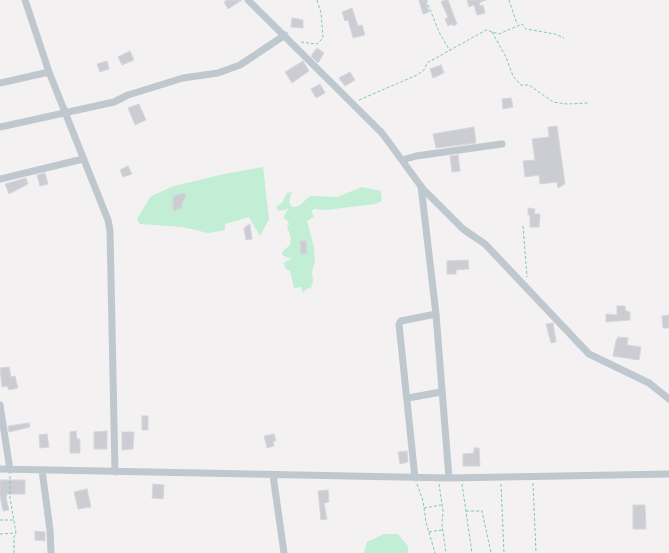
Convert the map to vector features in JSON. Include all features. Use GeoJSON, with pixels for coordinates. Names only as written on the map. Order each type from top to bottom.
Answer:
{"type":"FeatureCollection","features":[{"type":"Feature","properties":{"kind":"street"},"geometry":{"type":"LineString","coordinates":[[25,0],[49,72],[108,220],[110,231],[114,472]]}},
{"type":"Feature","properties":{"kind":"street"},"geometry":{"type":"LineString","coordinates":[[248,0],[285,35],[382,133],[421,186],[463,229],[485,244],[524,287],[589,354],[650,383],[669,399]]}},
{"type":"Feature","properties":{"kind":"street"},"geometry":{"type":"LineString","coordinates":[[0,126],[114,102],[128,95],[183,78],[218,73],[240,65],[285,35]]}},
{"type":"Feature","properties":{"kind":"street"},"geometry":{"type":"LineString","coordinates":[[0,83],[49,72]]}},
{"type":"Feature","properties":{"kind":"street"},"geometry":{"type":"LineString","coordinates":[[402,160],[416,156],[502,144]]}},
{"type":"Feature","properties":{"kind":"street"},"geometry":{"type":"LineString","coordinates":[[0,179],[83,159]]}},
{"type":"Feature","properties":{"kind":"street"},"geometry":{"type":"LineString","coordinates":[[421,186],[436,314],[449,478]]}},
{"type":"Feature","properties":{"kind":"street"},"geometry":{"type":"LineString","coordinates":[[415,478],[400,323],[401,321],[436,314]]}},
{"type":"Feature","properties":{"kind":"street"},"geometry":{"type":"LineString","coordinates":[[408,398],[441,392]]}},
{"type":"Feature","properties":{"kind":"street"},"geometry":{"type":"LineString","coordinates":[[0,405],[10,470]]}},
{"type":"Feature","properties":{"kind":"street"},"geometry":{"type":"LineString","coordinates":[[0,469],[415,478],[669,474]]}},
{"type":"Feature","properties":{"kind":"street"},"geometry":{"type":"LineString","coordinates":[[42,470],[50,530],[51,553]]}},
{"type":"Feature","properties":{"kind":"street"},"geometry":{"type":"LineString","coordinates":[[273,475],[284,553]]}},
{"type":"Feature","properties":{"kind":"path"},"geometry":{"type":"LineString","coordinates":[[294,45],[300,42],[317,44],[323,38],[321,13],[317,0]]}},
{"type":"Feature","properties":{"kind":"path"},"geometry":{"type":"LineString","coordinates":[[426,0],[440,34],[451,51]]}},
{"type":"Feature","properties":{"kind":"path"},"geometry":{"type":"LineString","coordinates":[[509,0],[518,24]]}},
{"type":"Feature","properties":{"kind":"path"},"geometry":{"type":"LineString","coordinates":[[355,107],[362,98],[417,75],[424,70],[427,63],[451,51],[486,30],[499,34],[518,24],[522,24],[526,29],[555,34],[564,38]]}},
{"type":"Feature","properties":{"kind":"path"},"geometry":{"type":"LineString","coordinates":[[491,32],[506,57],[513,76],[521,85],[529,85],[553,102],[567,104],[588,103]]}},
{"type":"Feature","properties":{"kind":"path"},"geometry":{"type":"LineString","coordinates":[[523,226],[528,272],[524,287]]}},
{"type":"Feature","properties":{"kind":"path"},"geometry":{"type":"LineString","coordinates":[[10,470],[10,498],[16,533],[14,537],[14,553]]}},
{"type":"Feature","properties":{"kind":"path"},"geometry":{"type":"LineString","coordinates":[[500,477],[504,553]]}},
{"type":"Feature","properties":{"kind":"path"},"geometry":{"type":"LineString","coordinates":[[532,477],[536,553]]}},
{"type":"Feature","properties":{"kind":"path"},"geometry":{"type":"LineString","coordinates":[[415,478],[435,552],[432,553]]}},
{"type":"Feature","properties":{"kind":"path"},"geometry":{"type":"LineString","coordinates":[[437,478],[442,505],[446,553]]}},
{"type":"Feature","properties":{"kind":"path"},"geometry":{"type":"LineString","coordinates":[[461,478],[472,553]]}},
{"type":"Feature","properties":{"kind":"path"},"geometry":{"type":"LineString","coordinates":[[424,508],[442,505]]}},
{"type":"Feature","properties":{"kind":"path"},"geometry":{"type":"LineString","coordinates":[[466,511],[482,511],[491,553]]}},
{"type":"Feature","properties":{"kind":"path"},"geometry":{"type":"LineString","coordinates":[[0,520],[14,520]]}},
{"type":"Feature","properties":{"kind":"path"},"geometry":{"type":"LineString","coordinates":[[429,532],[443,530]]}},
{"type":"Feature","properties":{"kind":"path"},"geometry":{"type":"LineString","coordinates":[[0,534],[16,533]]}},
{"type":"Feature","properties":{"kind":"green space"},"geometry":{"type":"Polygon","coordinates":[[[263,167],[269,219],[260,236],[249,217],[225,224],[225,230],[208,233],[182,227],[140,224],[137,219],[151,196],[174,186],[224,174],[263,167]]]}},
{"type":"Feature","properties":{"kind":"green space"},"geometry":{"type":"Polygon","coordinates":[[[362,187],[381,191],[382,201],[375,204],[326,210],[315,209],[311,211],[314,217],[307,221],[314,247],[315,260],[312,272],[313,281],[311,288],[306,289],[303,293],[301,287],[294,288],[290,271],[285,268],[284,263],[291,259],[282,255],[282,252],[290,245],[291,238],[287,226],[289,224],[287,220],[283,218],[288,209],[278,211],[276,206],[282,203],[287,193],[292,192],[289,202],[292,207],[299,206],[310,196],[337,197],[362,187]]]}},
{"type":"Feature","properties":{"kind":"green space"},"geometry":{"type":"Polygon","coordinates":[[[384,534],[398,534],[408,546],[408,553],[364,553],[367,542],[384,534]]]}},
{"type":"Feature","properties":{"kind":"building"},"geometry":{"type":"Polygon","coordinates":[[[227,0],[242,0],[228,9],[224,2],[227,0]]]}},
{"type":"Feature","properties":{"kind":"building"},"geometry":{"type":"Polygon","coordinates":[[[419,0],[425,0],[429,12],[423,14],[419,0]]]}},
{"type":"Feature","properties":{"kind":"building"},"geometry":{"type":"Polygon","coordinates":[[[448,0],[457,24],[453,26],[452,24],[448,26],[445,19],[448,17],[441,2],[448,0]]]}},
{"type":"Feature","properties":{"kind":"building"},"geometry":{"type":"Polygon","coordinates":[[[467,0],[486,0],[479,3],[480,6],[483,5],[485,13],[477,15],[474,5],[469,7],[467,0]]]}},
{"type":"Feature","properties":{"kind":"building"},"geometry":{"type":"Polygon","coordinates":[[[352,8],[358,26],[362,25],[365,35],[353,38],[348,20],[345,21],[342,12],[352,8]]]}},
{"type":"Feature","properties":{"kind":"building"},"geometry":{"type":"Polygon","coordinates":[[[292,18],[303,20],[303,28],[291,27],[292,18]]]}},
{"type":"Feature","properties":{"kind":"building"},"geometry":{"type":"Polygon","coordinates":[[[317,48],[324,53],[318,63],[311,56],[317,48]]]}},
{"type":"Feature","properties":{"kind":"building"},"geometry":{"type":"Polygon","coordinates":[[[130,51],[134,60],[122,65],[118,57],[130,51]]]}},
{"type":"Feature","properties":{"kind":"building"},"geometry":{"type":"Polygon","coordinates":[[[107,61],[109,69],[100,72],[97,64],[107,61]]]}},
{"type":"Feature","properties":{"kind":"building"},"geometry":{"type":"Polygon","coordinates":[[[303,61],[309,71],[292,83],[285,72],[303,61]]]}},
{"type":"Feature","properties":{"kind":"building"},"geometry":{"type":"Polygon","coordinates":[[[441,65],[444,73],[433,78],[430,69],[441,65]]]}},
{"type":"Feature","properties":{"kind":"building"},"geometry":{"type":"Polygon","coordinates":[[[350,72],[355,80],[345,86],[339,78],[350,72]]]}},
{"type":"Feature","properties":{"kind":"building"},"geometry":{"type":"Polygon","coordinates":[[[320,84],[325,93],[316,98],[311,89],[320,84]]]}},
{"type":"Feature","properties":{"kind":"building"},"geometry":{"type":"Polygon","coordinates":[[[511,98],[513,107],[503,109],[502,99],[511,98]]]}},
{"type":"Feature","properties":{"kind":"building"},"geometry":{"type":"Polygon","coordinates":[[[139,104],[146,120],[135,125],[128,108],[139,104]]]}},
{"type":"Feature","properties":{"kind":"building"},"geometry":{"type":"Polygon","coordinates":[[[557,126],[565,184],[558,188],[557,182],[540,184],[539,175],[525,177],[523,161],[535,160],[532,139],[549,137],[548,127],[557,126]]]}},
{"type":"Feature","properties":{"kind":"building"},"geometry":{"type":"Polygon","coordinates":[[[474,127],[476,143],[436,148],[433,134],[474,127]]]}},
{"type":"Feature","properties":{"kind":"building"},"geometry":{"type":"Polygon","coordinates":[[[458,155],[460,171],[452,172],[450,156],[458,155]]]}},
{"type":"Feature","properties":{"kind":"building"},"geometry":{"type":"Polygon","coordinates":[[[128,166],[132,174],[123,177],[120,170],[128,166]]]}},
{"type":"Feature","properties":{"kind":"building"},"geometry":{"type":"Polygon","coordinates":[[[45,173],[48,184],[40,186],[37,175],[45,173]]]}},
{"type":"Feature","properties":{"kind":"building"},"geometry":{"type":"Polygon","coordinates":[[[26,178],[28,184],[9,194],[5,184],[26,178]]]}},
{"type":"Feature","properties":{"kind":"building"},"geometry":{"type":"Polygon","coordinates":[[[184,193],[186,197],[182,202],[182,208],[173,211],[173,196],[184,193]]]}},
{"type":"Feature","properties":{"kind":"building"},"geometry":{"type":"Polygon","coordinates":[[[528,208],[535,209],[534,214],[540,214],[539,227],[530,227],[530,215],[528,215],[528,208]]]}},
{"type":"Feature","properties":{"kind":"building"},"geometry":{"type":"Polygon","coordinates":[[[250,224],[252,239],[246,240],[244,228],[250,224]]]}},
{"type":"Feature","properties":{"kind":"building"},"geometry":{"type":"Polygon","coordinates":[[[300,241],[306,241],[307,254],[301,254],[300,241]]]}},
{"type":"Feature","properties":{"kind":"building"},"geometry":{"type":"Polygon","coordinates":[[[468,260],[469,269],[456,270],[456,274],[447,274],[447,261],[468,260]]]}},
{"type":"Feature","properties":{"kind":"building"},"geometry":{"type":"Polygon","coordinates":[[[617,306],[625,306],[626,311],[630,312],[630,320],[606,322],[606,314],[617,315],[617,306]]]}},
{"type":"Feature","properties":{"kind":"building"},"geometry":{"type":"Polygon","coordinates":[[[669,315],[669,328],[663,328],[662,316],[669,315]]]}},
{"type":"Feature","properties":{"kind":"building"},"geometry":{"type":"Polygon","coordinates":[[[553,323],[556,342],[551,343],[546,324],[553,323]]]}},
{"type":"Feature","properties":{"kind":"building"},"geometry":{"type":"Polygon","coordinates":[[[618,337],[628,338],[627,345],[641,347],[639,360],[613,356],[618,337]]]}},
{"type":"Feature","properties":{"kind":"building"},"geometry":{"type":"Polygon","coordinates":[[[9,367],[11,377],[15,376],[18,388],[9,390],[7,386],[2,387],[0,368],[9,367]]]}},
{"type":"Feature","properties":{"kind":"building"},"geometry":{"type":"Polygon","coordinates":[[[142,416],[148,416],[148,430],[142,430],[142,416]]]}},
{"type":"Feature","properties":{"kind":"building"},"geometry":{"type":"Polygon","coordinates":[[[29,423],[30,427],[9,432],[8,426],[29,423]]]}},
{"type":"Feature","properties":{"kind":"building"},"geometry":{"type":"Polygon","coordinates":[[[76,431],[77,439],[80,439],[80,453],[70,453],[70,432],[76,431]]]}},
{"type":"Feature","properties":{"kind":"building"},"geometry":{"type":"Polygon","coordinates":[[[107,431],[107,449],[94,449],[94,432],[107,431]]]}},
{"type":"Feature","properties":{"kind":"building"},"geometry":{"type":"Polygon","coordinates":[[[122,432],[134,432],[133,449],[122,450],[122,432]]]}},
{"type":"Feature","properties":{"kind":"building"},"geometry":{"type":"Polygon","coordinates":[[[47,434],[49,447],[40,448],[39,435],[47,434]]]}},
{"type":"Feature","properties":{"kind":"building"},"geometry":{"type":"Polygon","coordinates":[[[274,434],[276,441],[273,441],[274,446],[267,448],[264,436],[274,434]]]}},
{"type":"Feature","properties":{"kind":"building"},"geometry":{"type":"Polygon","coordinates":[[[474,448],[479,448],[480,466],[463,466],[463,454],[474,453],[474,448]]]}},
{"type":"Feature","properties":{"kind":"building"},"geometry":{"type":"Polygon","coordinates":[[[407,451],[408,462],[400,464],[398,452],[407,451]]]}},
{"type":"Feature","properties":{"kind":"building"},"geometry":{"type":"Polygon","coordinates":[[[0,480],[25,480],[25,494],[7,494],[6,498],[9,510],[3,511],[0,496],[0,480]]]}},
{"type":"Feature","properties":{"kind":"building"},"geometry":{"type":"Polygon","coordinates":[[[153,484],[164,485],[163,499],[152,498],[153,484]]]}},
{"type":"Feature","properties":{"kind":"building"},"geometry":{"type":"Polygon","coordinates":[[[87,489],[91,507],[78,509],[74,492],[87,489]]]}},
{"type":"Feature","properties":{"kind":"building"},"geometry":{"type":"Polygon","coordinates":[[[328,490],[329,502],[324,503],[327,519],[321,520],[318,491],[328,490]]]}},
{"type":"Feature","properties":{"kind":"building"},"geometry":{"type":"Polygon","coordinates":[[[633,505],[645,505],[646,529],[633,529],[633,505]]]}},
{"type":"Feature","properties":{"kind":"building"},"geometry":{"type":"Polygon","coordinates":[[[35,531],[45,532],[45,541],[35,540],[35,531]]]}}]}
